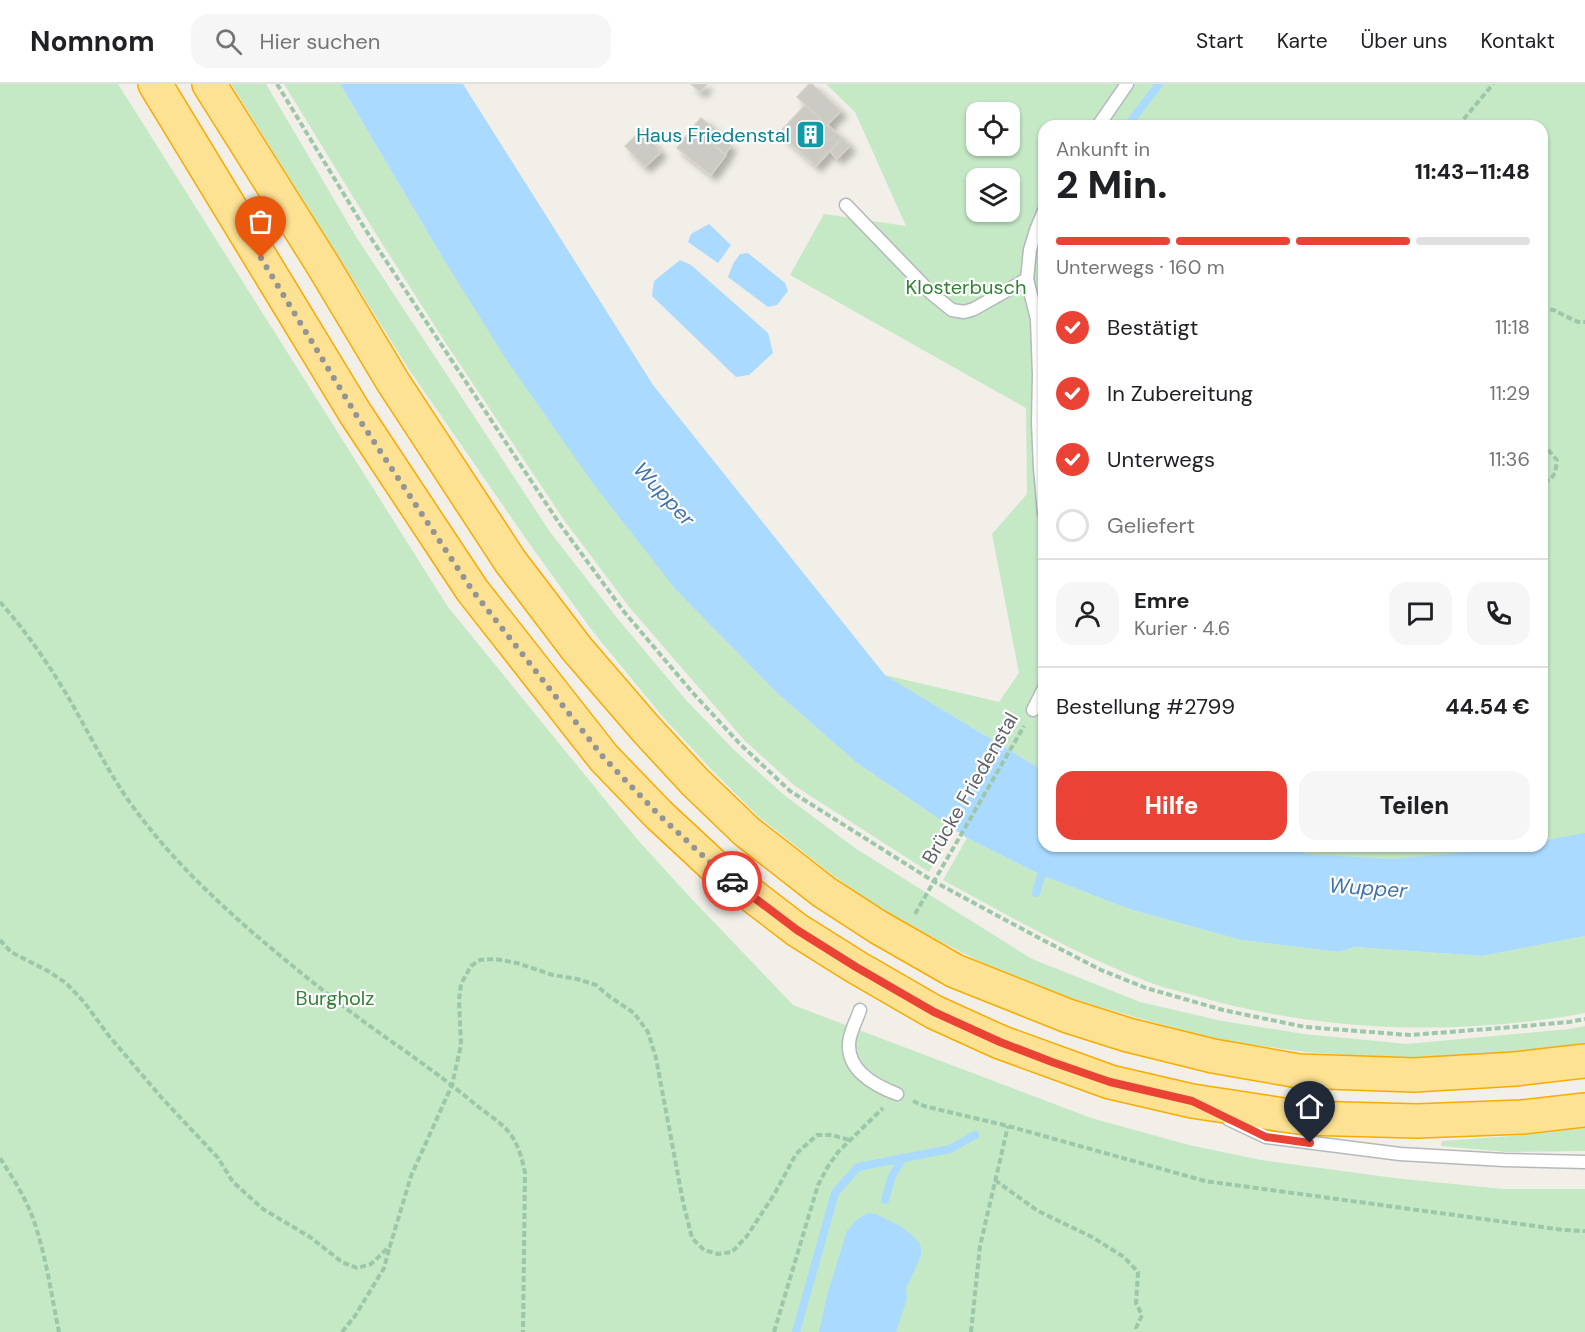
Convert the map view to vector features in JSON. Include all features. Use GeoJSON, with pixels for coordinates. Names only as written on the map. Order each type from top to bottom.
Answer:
{"type":"FeatureCollection","features":[{"type":"Feature","properties":{"kind":"highway"},"geometry":{"type":"LineString","coordinates":[[154,84],[355,413],[472,590],[604,758],[659,815],[715,867],[797,930],[934,1012],[1000,1042],[1110,1082],[1192,1101],[1304,1118],[1417,1121],[1522,1117],[1585,1110]]}},
{"type":"Feature","properties":{"kind":"highway"},"geometry":{"type":"LineString","coordinates":[[209,84],[406,402],[510,561],[570,640],[695,782],[746,831],[824,891],[878,927],[955,971],[1068,1016],[1128,1035],[1213,1056],[1299,1071],[1414,1075],[1515,1069],[1585,1061]]}},
{"type":"Feature","properties":{"kind":"lane"},"geometry":{"type":"LineString","coordinates":[[1102,120],[1127,84]]}},
{"type":"Feature","properties":{"kind":"lane"},"geometry":{"type":"LineString","coordinates":[[846,205],[930,293],[952,310],[964,312],[974,309],[1027,279]]}},
{"type":"Feature","properties":{"kind":"lane"},"geometry":{"type":"LineString","coordinates":[[1038,225],[1030,250],[1027,279],[1038,340]]}},
{"type":"Feature","properties":{"kind":"lane"},"geometry":{"type":"LineString","coordinates":[[1033,710],[1038,700]]}},
{"type":"Feature","properties":{"kind":"lane"},"geometry":{"type":"LineString","coordinates":[[860,1010],[849,1038],[849,1052],[861,1073],[869,1081],[897,1094]]}},
{"type":"Feature","properties":{"kind":"lane"},"geometry":{"type":"LineString","coordinates":[[1192,1101],[1266,1137],[1400,1154],[1585,1162]]}},
{"type":"Feature","properties":{"kind":"path"},"geometry":{"type":"LineString","coordinates":[[277,84],[365,229],[559,522],[625,613],[740,744],[790,791],[933,881],[1101,970],[1146,988],[1223,1010],[1305,1027],[1410,1035],[1569,1022],[1585,1018]]}},
{"type":"Feature","properties":{"kind":"path"},"geometry":{"type":"LineString","coordinates":[[1463,120],[1493,84]]}},
{"type":"Feature","properties":{"kind":"path"},"geometry":{"type":"LineString","coordinates":[[1548,309],[1585,322]]}},
{"type":"Feature","properties":{"kind":"path"},"geometry":{"type":"LineString","coordinates":[[1548,450],[1557,460],[1555,472],[1548,480]]}},
{"type":"Feature","properties":{"kind":"path"},"geometry":{"type":"LineString","coordinates":[[0,602],[13,616],[70,699],[125,795],[155,836],[188,872],[219,904],[331,997],[452,1085],[507,1131],[515,1142],[525,1173],[523,1332]]}},
{"type":"Feature","properties":{"kind":"path","name":"Brücke Friedenstal"},"geometry":{"type":"LineString","coordinates":[[914,916],[1033,710]]}},
{"type":"Feature","properties":{"kind":"path"},"geometry":{"type":"LineString","coordinates":[[0,940],[12,952],[66,983],[161,1097],[218,1158],[233,1182],[263,1209],[310,1237],[342,1262],[357,1268],[371,1264],[390,1245]]}},
{"type":"Feature","properties":{"kind":"path"},"geometry":{"type":"LineString","coordinates":[[342,1332],[356,1316],[384,1268],[411,1176],[452,1085],[460,1045],[461,984],[471,966],[480,960],[495,959],[517,963],[553,975],[596,985],[634,1013],[648,1032],[656,1058],[692,1238],[704,1250],[718,1254],[732,1252],[747,1236],[775,1193],[796,1154],[817,1135],[832,1135],[849,1140]]}},
{"type":"Feature","properties":{"kind":"path"},"geometry":{"type":"LineString","coordinates":[[774,1332],[818,1185],[838,1152],[897,1094],[924,1106],[1008,1126],[1205,1181],[1585,1230]]}},
{"type":"Feature","properties":{"kind":"path"},"geometry":{"type":"LineString","coordinates":[[971,1332],[980,1246],[1008,1126]]}},
{"type":"Feature","properties":{"kind":"path"},"geometry":{"type":"LineString","coordinates":[[0,1158],[30,1211],[39,1240],[59,1332]]}},
{"type":"Feature","properties":{"kind":"path"},"geometry":{"type":"LineString","coordinates":[[995,1180],[1038,1211],[1092,1237],[1124,1257],[1138,1272],[1136,1303],[1142,1315],[1136,1328],[1137,1332]]}},
{"type":"Feature","properties":{"kind":"green space","name":"Burgholz"},"geometry":{"type":"Polygon","coordinates":[[[0,84],[118,84],[448,607],[637,839],[793,1005],[1091,1118],[1189,1145],[1261,1160],[1394,1178],[1503,1189],[1585,1189],[1585,1332],[0,1332],[0,84]]]}},
{"type":"Feature","properties":{"kind":"green space"},"geometry":{"type":"Polygon","coordinates":[[[231,84],[266,84],[355,235],[550,532],[617,618],[686,700],[734,750],[784,795],[855,848],[1032,959],[1140,1002],[1222,1021],[1304,1034],[1407,1044],[1585,1026],[1585,1048],[1569,1051],[1408,1059],[1305,1052],[1219,1040],[1024,984],[883,912],[759,817],[663,717],[594,633],[408,368],[231,84]]]}},
{"type":"Feature","properties":{"kind":"green space"},"geometry":{"type":"Polygon","coordinates":[[[284,84],[340,84],[441,255],[676,590],[776,692],[857,763],[955,830],[929,872],[795,786],[745,741],[630,608],[564,520],[445,342],[284,84]]]}},
{"type":"Feature","properties":{"kind":"green space","name":"Klosterbusch"},"geometry":{"type":"Polygon","coordinates":[[[826,84],[1585,84],[1585,889],[1214,852],[1548,852],[1548,120],[1038,120],[1038,767],[885,675],[999,702],[1019,673],[992,534],[1027,494],[1026,408],[790,275],[824,214],[906,226],[855,112],[826,84]]]}},
{"type":"Feature","properties":{"kind":"green space"},"geometry":{"type":"Polygon","coordinates":[[[967,838],[1041,875],[1129,909],[1241,940],[1339,952],[1354,947],[1482,956],[1585,936],[1585,1013],[1486,1026],[1386,1027],[1286,1016],[1237,1007],[1168,988],[1151,983],[1068,947],[943,880],[967,838]]]}},
{"type":"Feature","properties":{"kind":"green space"},"geometry":{"type":"Polygon","coordinates":[[[1585,1128],[1585,1151],[1507,1152],[1441,1146],[1442,1141],[1585,1128]]]}},
{"type":"Feature","properties":{"kind":"water","name":"Wupper"},"geometry":{"type":"Polygon","coordinates":[[[340,84],[463,84],[653,385],[885,675],[1038,767],[1038,852],[1300,852],[1393,859],[1465,852],[1548,852],[1548,840],[1585,833],[1585,936],[1482,956],[1354,947],[1339,952],[1241,940],[1129,909],[1041,875],[967,838],[857,763],[776,692],[676,590],[592,482],[508,362],[441,255],[340,84]]]}},
{"type":"Feature","properties":{"kind":"water"},"geometry":{"type":"Polygon","coordinates":[[[709,224],[731,245],[718,263],[688,242],[691,234],[709,224]]]}},
{"type":"Feature","properties":{"kind":"water"},"geometry":{"type":"Polygon","coordinates":[[[748,253],[785,283],[788,291],[777,305],[768,307],[728,277],[740,254],[748,253]]]}},
{"type":"Feature","properties":{"kind":"water"},"geometry":{"type":"Polygon","coordinates":[[[680,260],[691,265],[768,333],[773,353],[749,375],[736,377],[652,296],[654,281],[680,260]]]}},
{"type":"Feature","properties":{"kind":"water"},"geometry":{"type":"Polygon","coordinates":[[[868,1213],[876,1214],[902,1227],[920,1244],[921,1256],[906,1289],[907,1298],[896,1332],[819,1332],[828,1292],[847,1231],[856,1220],[868,1213]]]}},
{"type":"Feature","properties":{"kind":"building"},"geometry":{"type":"Polygon","coordinates":[[[691,84],[707,84],[700,92],[691,84]]]}},
{"type":"Feature","properties":{"kind":"building"},"geometry":{"type":"Polygon","coordinates":[[[809,84],[812,84],[841,111],[827,125],[797,97],[809,84]]]}},
{"type":"Feature","properties":{"kind":"building","name":"Haus Friedenstal"},"geometry":{"type":"Polygon","coordinates":[[[805,105],[842,138],[816,166],[779,133],[805,105]]]}},
{"type":"Feature","properties":{"kind":"building"},"geometry":{"type":"Polygon","coordinates":[[[701,118],[715,129],[712,132],[731,146],[725,154],[692,128],[701,118]]]}},
{"type":"Feature","properties":{"kind":"building"},"geometry":{"type":"Polygon","coordinates":[[[692,128],[726,155],[711,175],[677,148],[692,128]]]}},
{"type":"Feature","properties":{"kind":"building"},"geometry":{"type":"Polygon","coordinates":[[[642,130],[661,152],[645,167],[625,146],[642,130]]]}},
{"type":"Feature","properties":{"kind":"building"},"geometry":{"type":"Polygon","coordinates":[[[842,138],[850,146],[837,159],[830,151],[842,138]]]}},
{"type":"Feature","properties":{"kind":"waterway"},"geometry":{"type":"LineString","coordinates":[[1132,120],[1159,84]]}},
{"type":"Feature","properties":{"kind":"waterway"},"geometry":{"type":"LineString","coordinates":[[1036,893],[1048,852]]}},
{"type":"Feature","properties":{"kind":"waterway"},"geometry":{"type":"LineString","coordinates":[[796,1332],[835,1193],[858,1167],[950,1149],[975,1135]]}},
{"type":"Feature","properties":{"kind":"waterway"},"geometry":{"type":"LineString","coordinates":[[885,1200],[892,1176],[903,1158]]}},
{"type":"Feature","properties":{"kind":"way so far"},"geometry":{"type":"LineString","coordinates":[[261,258],[355,413],[472,590],[604,758],[659,815],[732,881]]}},
{"type":"Feature","properties":{"kind":"place","name":"Haus Friedenstal"},"geometry":{"type":"Point","coordinates":[811,135]}},
{"type":"Feature","properties":{"kind":"route"},"geometry":{"type":"LineString","coordinates":[[732,881],[797,930],[856,967],[934,1012],[1000,1042],[1110,1082],[1192,1101],[1266,1137],[1310,1143]]}}]}
